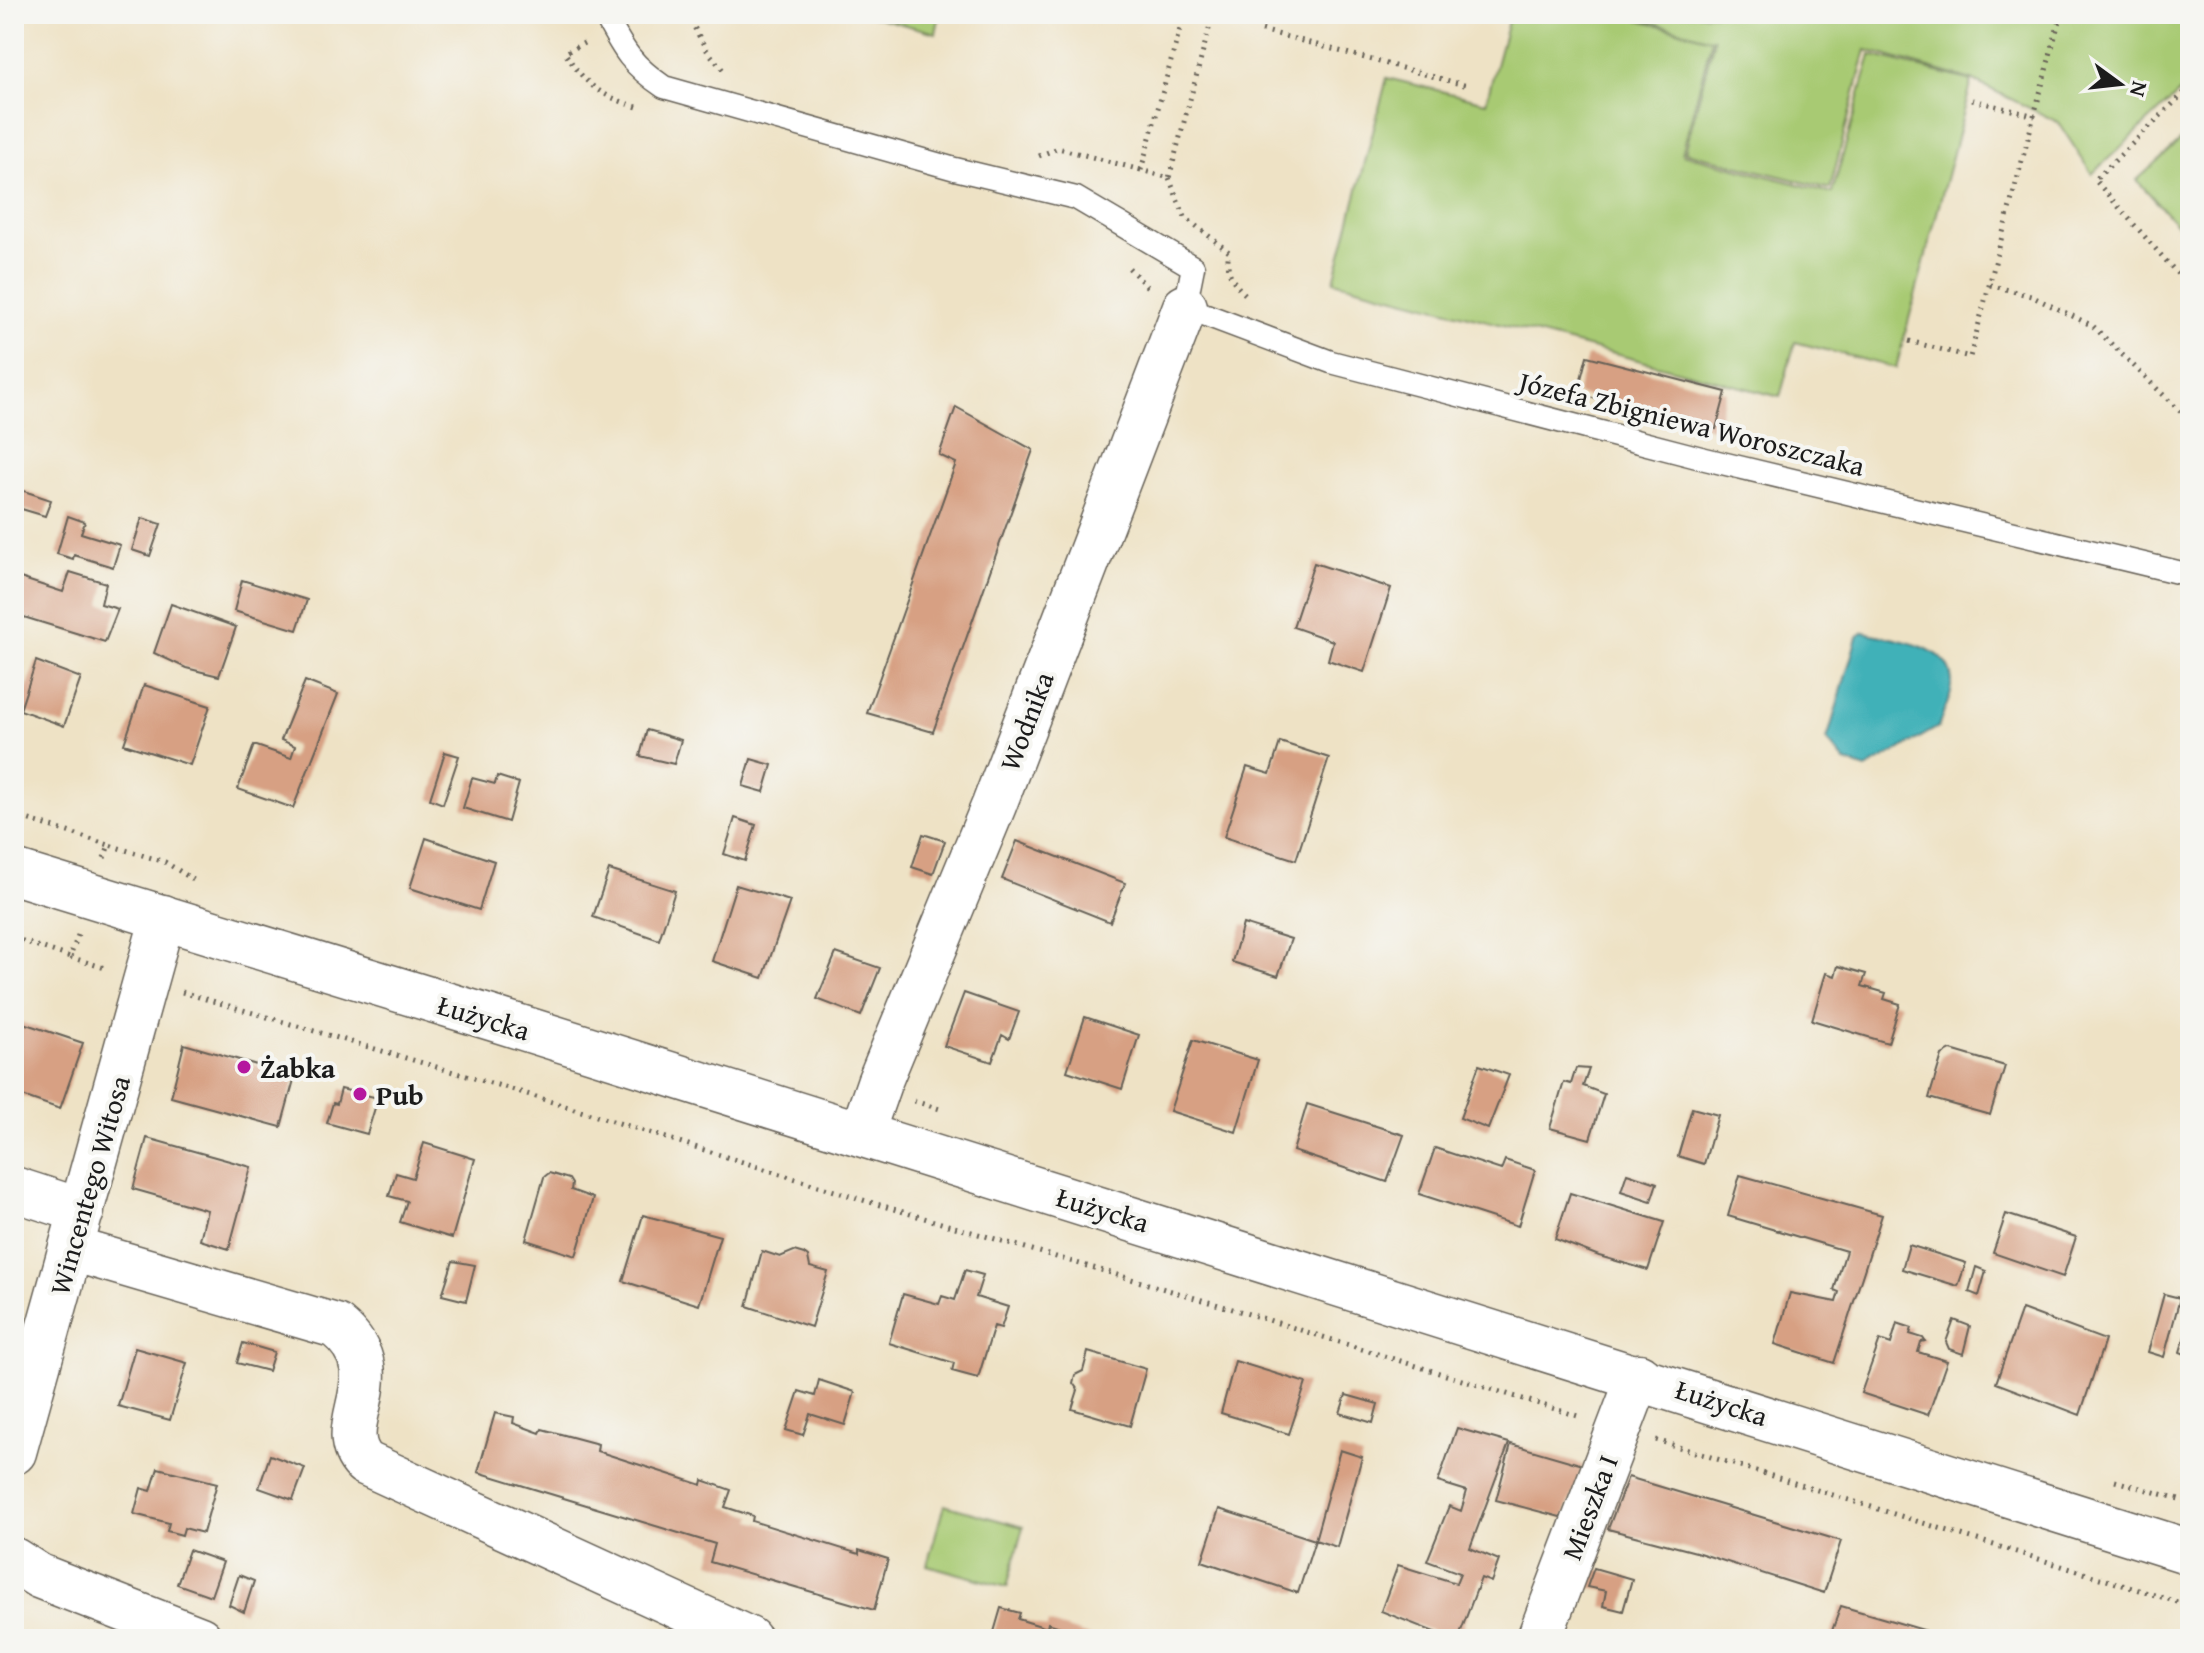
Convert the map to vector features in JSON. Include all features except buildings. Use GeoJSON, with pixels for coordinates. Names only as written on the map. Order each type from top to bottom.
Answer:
{"type":"FeatureCollection","features":[{"type":"Feature","properties":{"kind":"street","name":"Wodnika"},"geometry":{"type":"LineString","coordinates":[[862,1132],[893,1089],[1170,304]]}},
{"type":"Feature","properties":{"kind":"street","name":"Łużycka"},"geometry":{"type":"LineString","coordinates":[[14,872],[862,1132],[2190,1552]]}},
{"type":"Feature","properties":{"kind":"street","name":"Wincentego Witosa"},"geometry":{"type":"LineString","coordinates":[[14,1452],[163,917]]}},
{"type":"Feature","properties":{"kind":"street"},"geometry":{"type":"LineString","coordinates":[[14,1189],[77,1230],[336,1326],[353,1339],[362,1359],[364,1386],[353,1434],[355,1453],[365,1463],[749,1639]]}},
{"type":"Feature","properties":{"kind":"street","name":"Mieszka I"},"geometry":{"type":"LineString","coordinates":[[1539,1639],[1639,1376]]}},
{"type":"Feature","properties":{"kind":"street"},"geometry":{"type":"LineString","coordinates":[[14,1560],[39,1576],[200,1639]]}},
{"type":"Feature","properties":{"kind":"lane"},"geometry":{"type":"LineString","coordinates":[[608,21],[628,57],[640,71],[664,87],[955,169],[1076,198],[1193,267],[1170,304]]}},
{"type":"Feature","properties":{"kind":"lane","name":"Józefa Zbigniewa Woroszczaka"},"geometry":{"type":"LineString","coordinates":[[1170,304],[1331,362],[1701,458],[2190,575]]}},
{"type":"Feature","properties":{"kind":"path"},"geometry":{"type":"LineString","coordinates":[[687,14],[706,49],[724,71],[733,76]]}},
{"type":"Feature","properties":{"kind":"path"},"geometry":{"type":"LineString","coordinates":[[1141,170],[1184,14]]}},
{"type":"Feature","properties":{"kind":"path"},"geometry":{"type":"LineString","coordinates":[[1213,14],[1169,178],[1185,217],[1229,252],[1229,274],[1237,287],[1248,296]]}},
{"type":"Feature","properties":{"kind":"path"},"geometry":{"type":"LineString","coordinates":[[1909,341],[1970,357],[2061,14]]}},
{"type":"Feature","properties":{"kind":"path"},"geometry":{"type":"LineString","coordinates":[[608,21],[565,53],[592,88],[642,109]]}},
{"type":"Feature","properties":{"kind":"path"},"geometry":{"type":"LineString","coordinates":[[1262,30],[1468,86]]}},
{"type":"Feature","properties":{"kind":"path"},"geometry":{"type":"LineString","coordinates":[[2190,87],[2095,180],[2190,288]]}},
{"type":"Feature","properties":{"kind":"path"},"geometry":{"type":"LineString","coordinates":[[1972,100],[2035,116]]}},
{"type":"Feature","properties":{"kind":"path"},"geometry":{"type":"LineString","coordinates":[[1028,157],[1037,157],[1058,148],[1169,178]]}},
{"type":"Feature","properties":{"kind":"path"},"geometry":{"type":"LineString","coordinates":[[1123,261],[1150,290],[1170,304]]}},
{"type":"Feature","properties":{"kind":"path"},"geometry":{"type":"LineString","coordinates":[[1990,285],[2031,296],[2093,326],[2190,421]]}},
{"type":"Feature","properties":{"kind":"path"},"geometry":{"type":"LineString","coordinates":[[14,815],[109,845]]}},
{"type":"Feature","properties":{"kind":"path"},"geometry":{"type":"LineString","coordinates":[[14,938],[70,957]]}},
{"type":"Feature","properties":{"kind":"path"},"geometry":{"type":"LineString","coordinates":[[1651,1438],[2190,1606]]}},
{"type":"Feature","properties":{"kind":"green space"},"geometry":{"type":"Polygon","coordinates":[[[864,14],[940,14],[936,33],[864,14]]]}},
{"type":"Feature","properties":{"kind":"green space"},"geometry":{"type":"Polygon","coordinates":[[[1510,14],[1617,14],[1711,39],[1624,14],[2190,14],[2190,83],[2092,174],[2058,122],[1972,80],[1866,50],[1830,189],[1685,152],[1712,38],[1682,154],[1832,193],[1871,55],[1972,81],[1896,368],[1795,342],[1780,397],[1334,281],[1387,78],[1486,102],[1510,14]]]}},
{"type":"Feature","properties":{"kind":"green space"},"geometry":{"type":"Polygon","coordinates":[[[2190,132],[2190,239],[2137,180],[2190,132]]]}},
{"type":"Feature","properties":{"kind":"green space"},"geometry":{"type":"Polygon","coordinates":[[[944,1505],[1023,1527],[1007,1587],[927,1565],[944,1505]]]}},
{"type":"Feature","properties":{"kind":"water"},"geometry":{"type":"Polygon","coordinates":[[[1864,632],[1906,641],[1933,652],[1950,672],[1952,686],[1938,727],[1866,769],[1845,762],[1827,740],[1857,637],[1864,632]]]}},
{"type":"Feature","properties":{"kind":"place","name":"Żabka"},"geometry":{"type":"Point","coordinates":[244,1067]}},
{"type":"Feature","properties":{"kind":"place","name":"Pub"},"geometry":{"type":"Point","coordinates":[360,1094]}}]}
